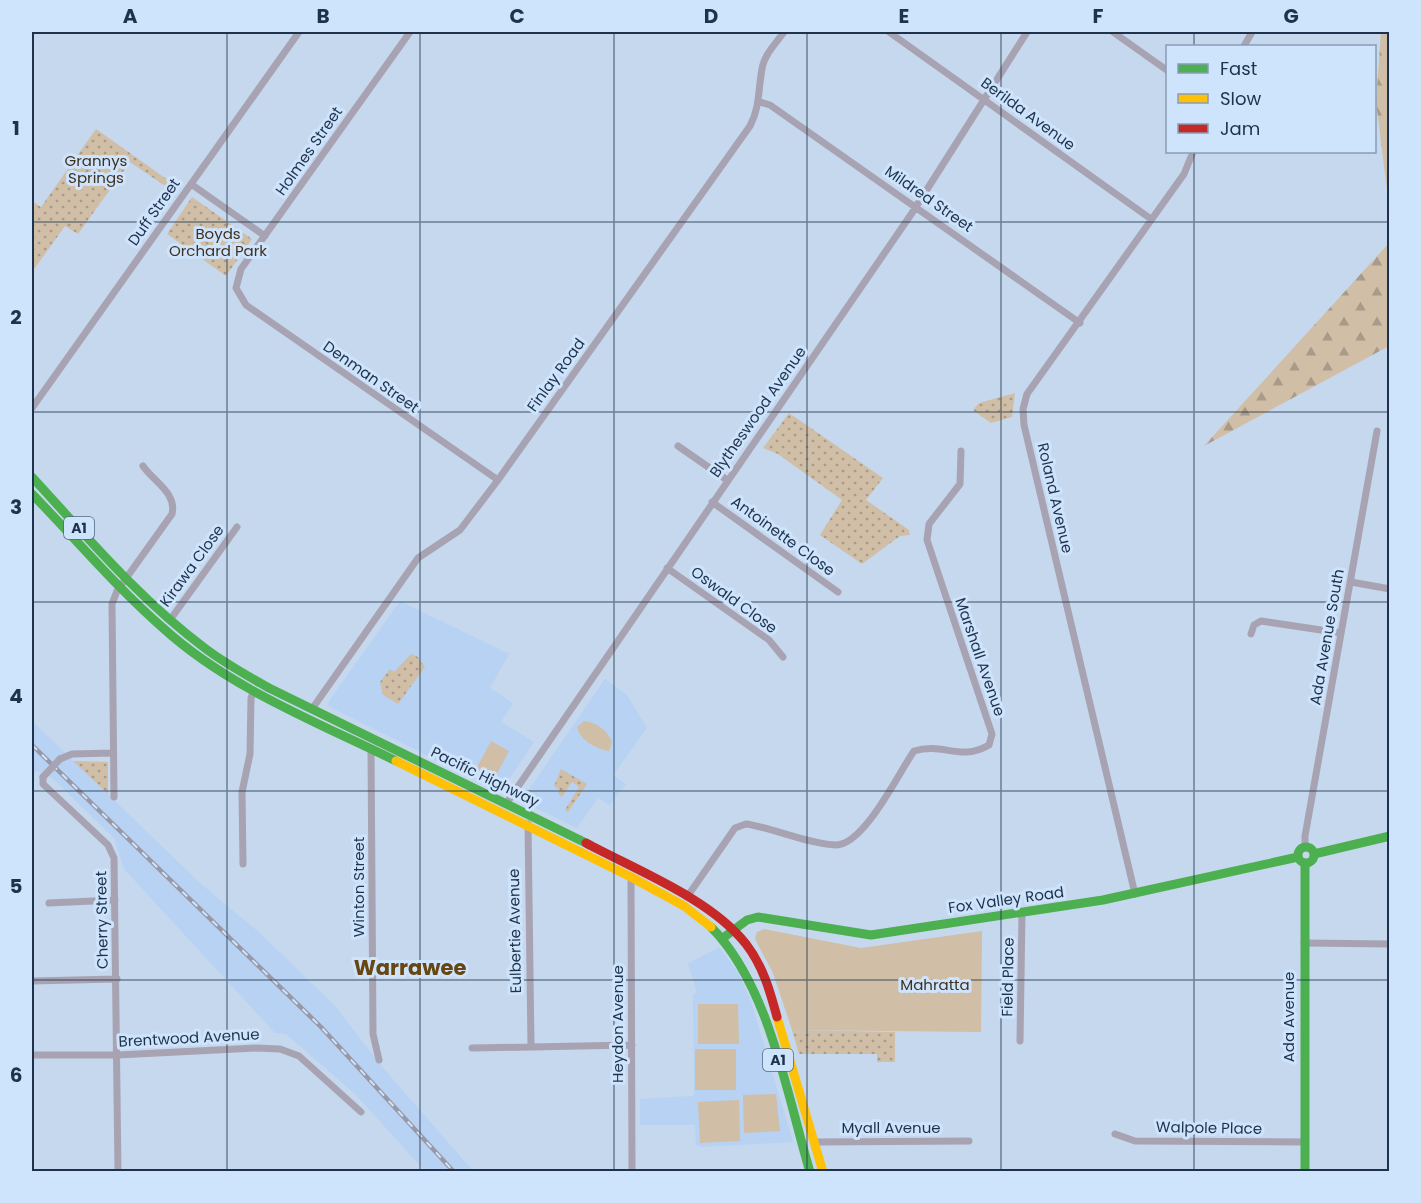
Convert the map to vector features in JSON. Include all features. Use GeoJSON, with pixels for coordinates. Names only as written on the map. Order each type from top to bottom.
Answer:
{"type":"FeatureCollection","features":[{"type":"Feature","properties":{"kind":"main road","name":"Pacific Highway"},"geometry":{"type":"LineString","coordinates":[[32,477],[163,629],[215,668],[254,691],[631,877],[682,905],[723,938],[741,962],[760,1002],[810,1172]]}},
{"type":"Feature","properties":{"kind":"main road","name":"Pacific Highway"},"geometry":{"type":"LineString","coordinates":[[32,494],[124,583],[225,663],[687,897],[733,930],[747,945],[765,976],[823,1172]]}},
{"type":"Feature","properties":{"kind":"main road"},"geometry":{"type":"LineString","coordinates":[[1314,854],[1312,861],[1302,860],[1299,850],[1305,848],[1314,854],[1389,836]]}},
{"type":"Feature","properties":{"kind":"main road","name":"Fox Valley Road"},"geometry":{"type":"LineString","coordinates":[[723,938],[747,920],[761,917],[871,935],[1135,894],[1302,860]]}},
{"type":"Feature","properties":{"kind":"main road","name":"Ada Avenue"},"geometry":{"type":"LineString","coordinates":[[1302,860],[1305,1172]]}},
{"type":"Feature","properties":{"kind":"street","name":"Duff Street"},"geometry":{"type":"LineString","coordinates":[[32,408],[299,32]]}},
{"type":"Feature","properties":{"kind":"street","name":"Holmes Street"},"geometry":{"type":"LineString","coordinates":[[236,288],[241,268],[410,32]]}},
{"type":"Feature","properties":{"kind":"street","name":"Finlay Road"},"geometry":{"type":"LineString","coordinates":[[312,709],[418,558],[460,530],[498,480],[750,126],[760,102],[762,69],[766,56],[784,32]]}},
{"type":"Feature","properties":{"kind":"street","name":"Berilda Avenue"},"geometry":{"type":"LineString","coordinates":[[889,32],[986,99],[1151,219]]}},
{"type":"Feature","properties":{"kind":"street","name":"Blytheswood Avenue"},"geometry":{"type":"LineString","coordinates":[[506,804],[916,207],[1027,32]]}},
{"type":"Feature","properties":{"kind":"street"},"geometry":{"type":"LineString","coordinates":[[1113,32],[1166,70]]}},
{"type":"Feature","properties":{"kind":"street","name":"Mildred Street"},"geometry":{"type":"LineString","coordinates":[[760,102],[770,105],[1080,323]]}},
{"type":"Feature","properties":{"kind":"street","name":"Roland Avenue"},"geometry":{"type":"LineString","coordinates":[[1135,894],[1023,417],[1028,394],[1184,174],[1193,153]]}},
{"type":"Feature","properties":{"kind":"street"},"geometry":{"type":"LineString","coordinates":[[191,184],[265,236]]}},
{"type":"Feature","properties":{"kind":"street","name":"Denman Street"},"geometry":{"type":"LineString","coordinates":[[236,288],[246,305],[498,480]]}},
{"type":"Feature","properties":{"kind":"street","name":"Ada Avenue South"},"geometry":{"type":"LineString","coordinates":[[1305,848],[1377,431]]}},
{"type":"Feature","properties":{"kind":"street"},"geometry":{"type":"LineString","coordinates":[[678,446],[727,480]]}},
{"type":"Feature","properties":{"kind":"street","name":"Marshall Avenue"},"geometry":{"type":"LineString","coordinates":[[687,897],[735,828],[746,824],[837,845],[851,841],[863,830],[914,751],[925,748],[974,753],[990,745],[992,734],[927,540],[929,524],[960,484],[961,451]]}},
{"type":"Feature","properties":{"kind":"street"},"geometry":{"type":"LineString","coordinates":[[114,797],[112,603],[174,508],[171,496],[143,466]]}},
{"type":"Feature","properties":{"kind":"street","name":"Antoinette Close"},"geometry":{"type":"LineString","coordinates":[[712,502],[838,592]]}},
{"type":"Feature","properties":{"kind":"street","name":"Kirawa Close"},"geometry":{"type":"LineString","coordinates":[[170,620],[237,527]]}},
{"type":"Feature","properties":{"kind":"street","name":"Oswald Close"},"geometry":{"type":"LineString","coordinates":[[667,568],[769,640],[783,657]]}},
{"type":"Feature","properties":{"kind":"street"},"geometry":{"type":"LineString","coordinates":[[1351,582],[1389,589]]}},
{"type":"Feature","properties":{"kind":"street"},"geometry":{"type":"LineString","coordinates":[[1251,634],[1255,624],[1261,621],[1341,633]]}},
{"type":"Feature","properties":{"kind":"street"},"geometry":{"type":"LineString","coordinates":[[243,864],[242,792],[250,754],[250,698],[254,691]]}},
{"type":"Feature","properties":{"kind":"street","name":"Winton Street"},"geometry":{"type":"LineString","coordinates":[[371,748],[373,1034],[379,1060]]}},
{"type":"Feature","properties":{"kind":"street","name":"Cherry Street"},"geometry":{"type":"LineString","coordinates":[[113,753],[72,754],[60,759],[43,777],[43,784],[108,845],[112,852],[116,900],[118,1172]]}},
{"type":"Feature","properties":{"kind":"street","name":"Eulbertie Avenue"},"geometry":{"type":"LineString","coordinates":[[531,816],[527,825],[531,1047]]}},
{"type":"Feature","properties":{"kind":"street","name":"Heydon Avenue"},"geometry":{"type":"LineString","coordinates":[[631,877],[633,1172]]}},
{"type":"Feature","properties":{"kind":"street"},"geometry":{"type":"LineString","coordinates":[[49,903],[116,900]]}},
{"type":"Feature","properties":{"kind":"street","name":"Field Place"},"geometry":{"type":"LineString","coordinates":[[1020,1041],[1022,913]]}},
{"type":"Feature","properties":{"kind":"street"},"geometry":{"type":"LineString","coordinates":[[1304,943],[1389,944]]}},
{"type":"Feature","properties":{"kind":"street"},"geometry":{"type":"LineString","coordinates":[[32,981],[117,980]]}},
{"type":"Feature","properties":{"kind":"street"},"geometry":{"type":"LineString","coordinates":[[472,1048],[632,1045]]}},
{"type":"Feature","properties":{"kind":"street","name":"Brentwood Avenue"},"geometry":{"type":"LineString","coordinates":[[32,1055],[118,1055],[280,1049],[299,1056],[361,1112]]}},
{"type":"Feature","properties":{"kind":"street","name":"Walpole Place"},"geometry":{"type":"LineString","coordinates":[[1115,1134],[1135,1140],[1305,1142]]}},
{"type":"Feature","properties":{"kind":"street","name":"Myall Avenue"},"geometry":{"type":"LineString","coordinates":[[814,1142],[969,1141]]}},
{"type":"Feature","properties":{"kind":"shaded area"},"geometry":{"type":"Polygon","coordinates":[[[400,601],[509,654],[490,688],[513,703],[501,722],[534,742],[502,790],[498,791],[328,706],[329,701],[400,601]]]}},
{"type":"Feature","properties":{"kind":"shaded area"},"geometry":{"type":"Polygon","coordinates":[[[605,679],[626,694],[647,728],[613,775],[626,784],[610,805],[598,798],[577,828],[521,801],[605,679]]]}},
{"type":"Feature","properties":{"kind":"shaded area"},"geometry":{"type":"Polygon","coordinates":[[[32,721],[200,883],[262,935],[335,1006],[384,1069],[473,1171],[425,1171],[355,1094],[286,1034],[275,1033],[124,869],[114,838],[52,778],[37,771],[32,774],[32,721]]]}},
{"type":"Feature","properties":{"kind":"shaded area"},"geometry":{"type":"Polygon","coordinates":[[[719,947],[739,974],[751,1001],[793,1142],[702,1147],[696,1145],[695,1125],[640,1125],[640,1099],[694,1096],[693,994],[697,993],[688,964],[719,947]]]}},
{"type":"Feature","properties":{"kind":"green space"},"geometry":{"type":"Polygon","coordinates":[[[1381,32],[1390,32],[1389,206],[1376,102],[1381,32]]]}},
{"type":"Feature","properties":{"kind":"green space","name":"Grannys Springs"},"geometry":{"type":"Polygon","coordinates":[[[96,129],[175,185],[171,190],[130,162],[78,234],[65,226],[32,272],[32,201],[41,207],[96,129]]]}},
{"type":"Feature","properties":{"kind":"green space","name":"Boyds Orchard Park"},"geometry":{"type":"Polygon","coordinates":[[[192,197],[252,239],[226,276],[167,234],[192,197]]]}},
{"type":"Feature","properties":{"kind":"green space"},"geometry":{"type":"Polygon","coordinates":[[[1389,243],[1389,346],[1204,446],[1389,243]]]}},
{"type":"Feature","properties":{"kind":"green space"},"geometry":{"type":"Polygon","coordinates":[[[1015,393],[1012,417],[991,423],[973,410],[979,403],[1015,393]]]}},
{"type":"Feature","properties":{"kind":"green space"},"geometry":{"type":"Polygon","coordinates":[[[789,413],[883,478],[866,500],[909,530],[910,535],[900,536],[862,564],[820,535],[842,500],[778,454],[763,448],[789,413]]]}},
{"type":"Feature","properties":{"kind":"green space"},"geometry":{"type":"Polygon","coordinates":[[[411,654],[418,657],[425,667],[398,704],[383,695],[380,682],[390,669],[394,672],[411,654]]]}},
{"type":"Feature","properties":{"kind":"green space"},"geometry":{"type":"Polygon","coordinates":[[[584,721],[604,730],[612,742],[609,751],[594,746],[581,736],[577,727],[584,721]]]}},
{"type":"Feature","properties":{"kind":"green space"},"geometry":{"type":"Polygon","coordinates":[[[491,741],[509,751],[492,783],[474,773],[491,741]]]}},
{"type":"Feature","properties":{"kind":"green space"},"geometry":{"type":"Polygon","coordinates":[[[73,761],[108,762],[108,794],[73,761]]]}},
{"type":"Feature","properties":{"kind":"green space"},"geometry":{"type":"Polygon","coordinates":[[[561,769],[587,784],[568,812],[565,810],[579,787],[572,782],[562,797],[558,793],[560,790],[554,786],[561,769]]]}},
{"type":"Feature","properties":{"kind":"green space","name":"Mahratta"},"geometry":{"type":"Polygon","coordinates":[[[764,929],[861,948],[982,931],[981,1032],[792,1030],[773,973],[755,939],[757,932],[764,929]]]}},
{"type":"Feature","properties":{"kind":"green space"},"geometry":{"type":"Polygon","coordinates":[[[698,1004],[738,1004],[739,1044],[698,1044],[698,1004]]]}},
{"type":"Feature","properties":{"kind":"green space"},"geometry":{"type":"Polygon","coordinates":[[[792,1030],[895,1032],[895,1062],[877,1062],[877,1054],[799,1054],[792,1030]]]}},
{"type":"Feature","properties":{"kind":"green space"},"geometry":{"type":"Polygon","coordinates":[[[695,1049],[736,1049],[736,1090],[695,1090],[695,1049]]]}},
{"type":"Feature","properties":{"kind":"green space"},"geometry":{"type":"Polygon","coordinates":[[[776,1094],[780,1131],[744,1133],[743,1095],[776,1094]]]}},
{"type":"Feature","properties":{"kind":"green space"},"geometry":{"type":"Polygon","coordinates":[[[739,1100],[740,1141],[700,1143],[698,1102],[739,1100]]]}},
{"type":"Feature","properties":{"kind":"railway"},"geometry":{"type":"LineString","coordinates":[[32,745],[321,1027],[454,1172]]}},
{"type":"Feature","properties":{"kind":"traffic: fast"},"geometry":{"type":"LineString","coordinates":[[32,477],[136,589],[182,630],[221,660],[269,688],[586,843]]}},
{"type":"Feature","properties":{"kind":"traffic: fast"},"geometry":{"type":"LineString","coordinates":[[32,494],[129,596],[163,628],[216,669],[305,718],[396,761]]}},
{"type":"Feature","properties":{"kind":"traffic: fast"},"geometry":{"type":"LineString","coordinates":[[1314,854],[1390,836]]}},
{"type":"Feature","properties":{"kind":"traffic: fast"},"geometry":{"type":"LineString","coordinates":[[1306,847],[1312,849],[1314,855],[1312,861],[1306,863],[1300,861],[1298,855],[1300,849],[1306,847]]}},
{"type":"Feature","properties":{"kind":"traffic: fast"},"geometry":{"type":"LineString","coordinates":[[723,938],[747,920],[758,917],[871,935],[1103,900],[1298,857]]}},
{"type":"Feature","properties":{"kind":"traffic: fast"},"geometry":{"type":"LineString","coordinates":[[1305,863],[1305,1172]]}},
{"type":"Feature","properties":{"kind":"traffic: fast"},"geometry":{"type":"LineString","coordinates":[[711,927],[731,951],[748,979],[762,1010],[774,1042],[810,1172]]}},
{"type":"Feature","properties":{"kind":"traffic: slow"},"geometry":{"type":"LineString","coordinates":[[396,761],[631,877],[684,906],[711,927]]}},
{"type":"Feature","properties":{"kind":"traffic: slow"},"geometry":{"type":"LineString","coordinates":[[777,1017],[823,1172]]}},
{"type":"Feature","properties":{"kind":"traffic: jam"},"geometry":{"type":"LineString","coordinates":[[586,843],[693,899],[731,928],[746,944],[757,961],[769,988],[777,1017]]}},
{"type":"Feature","properties":{"kind":"district","name":"Warrawee"},"geometry":{"type":"Point","coordinates":[410,968]}}]}
